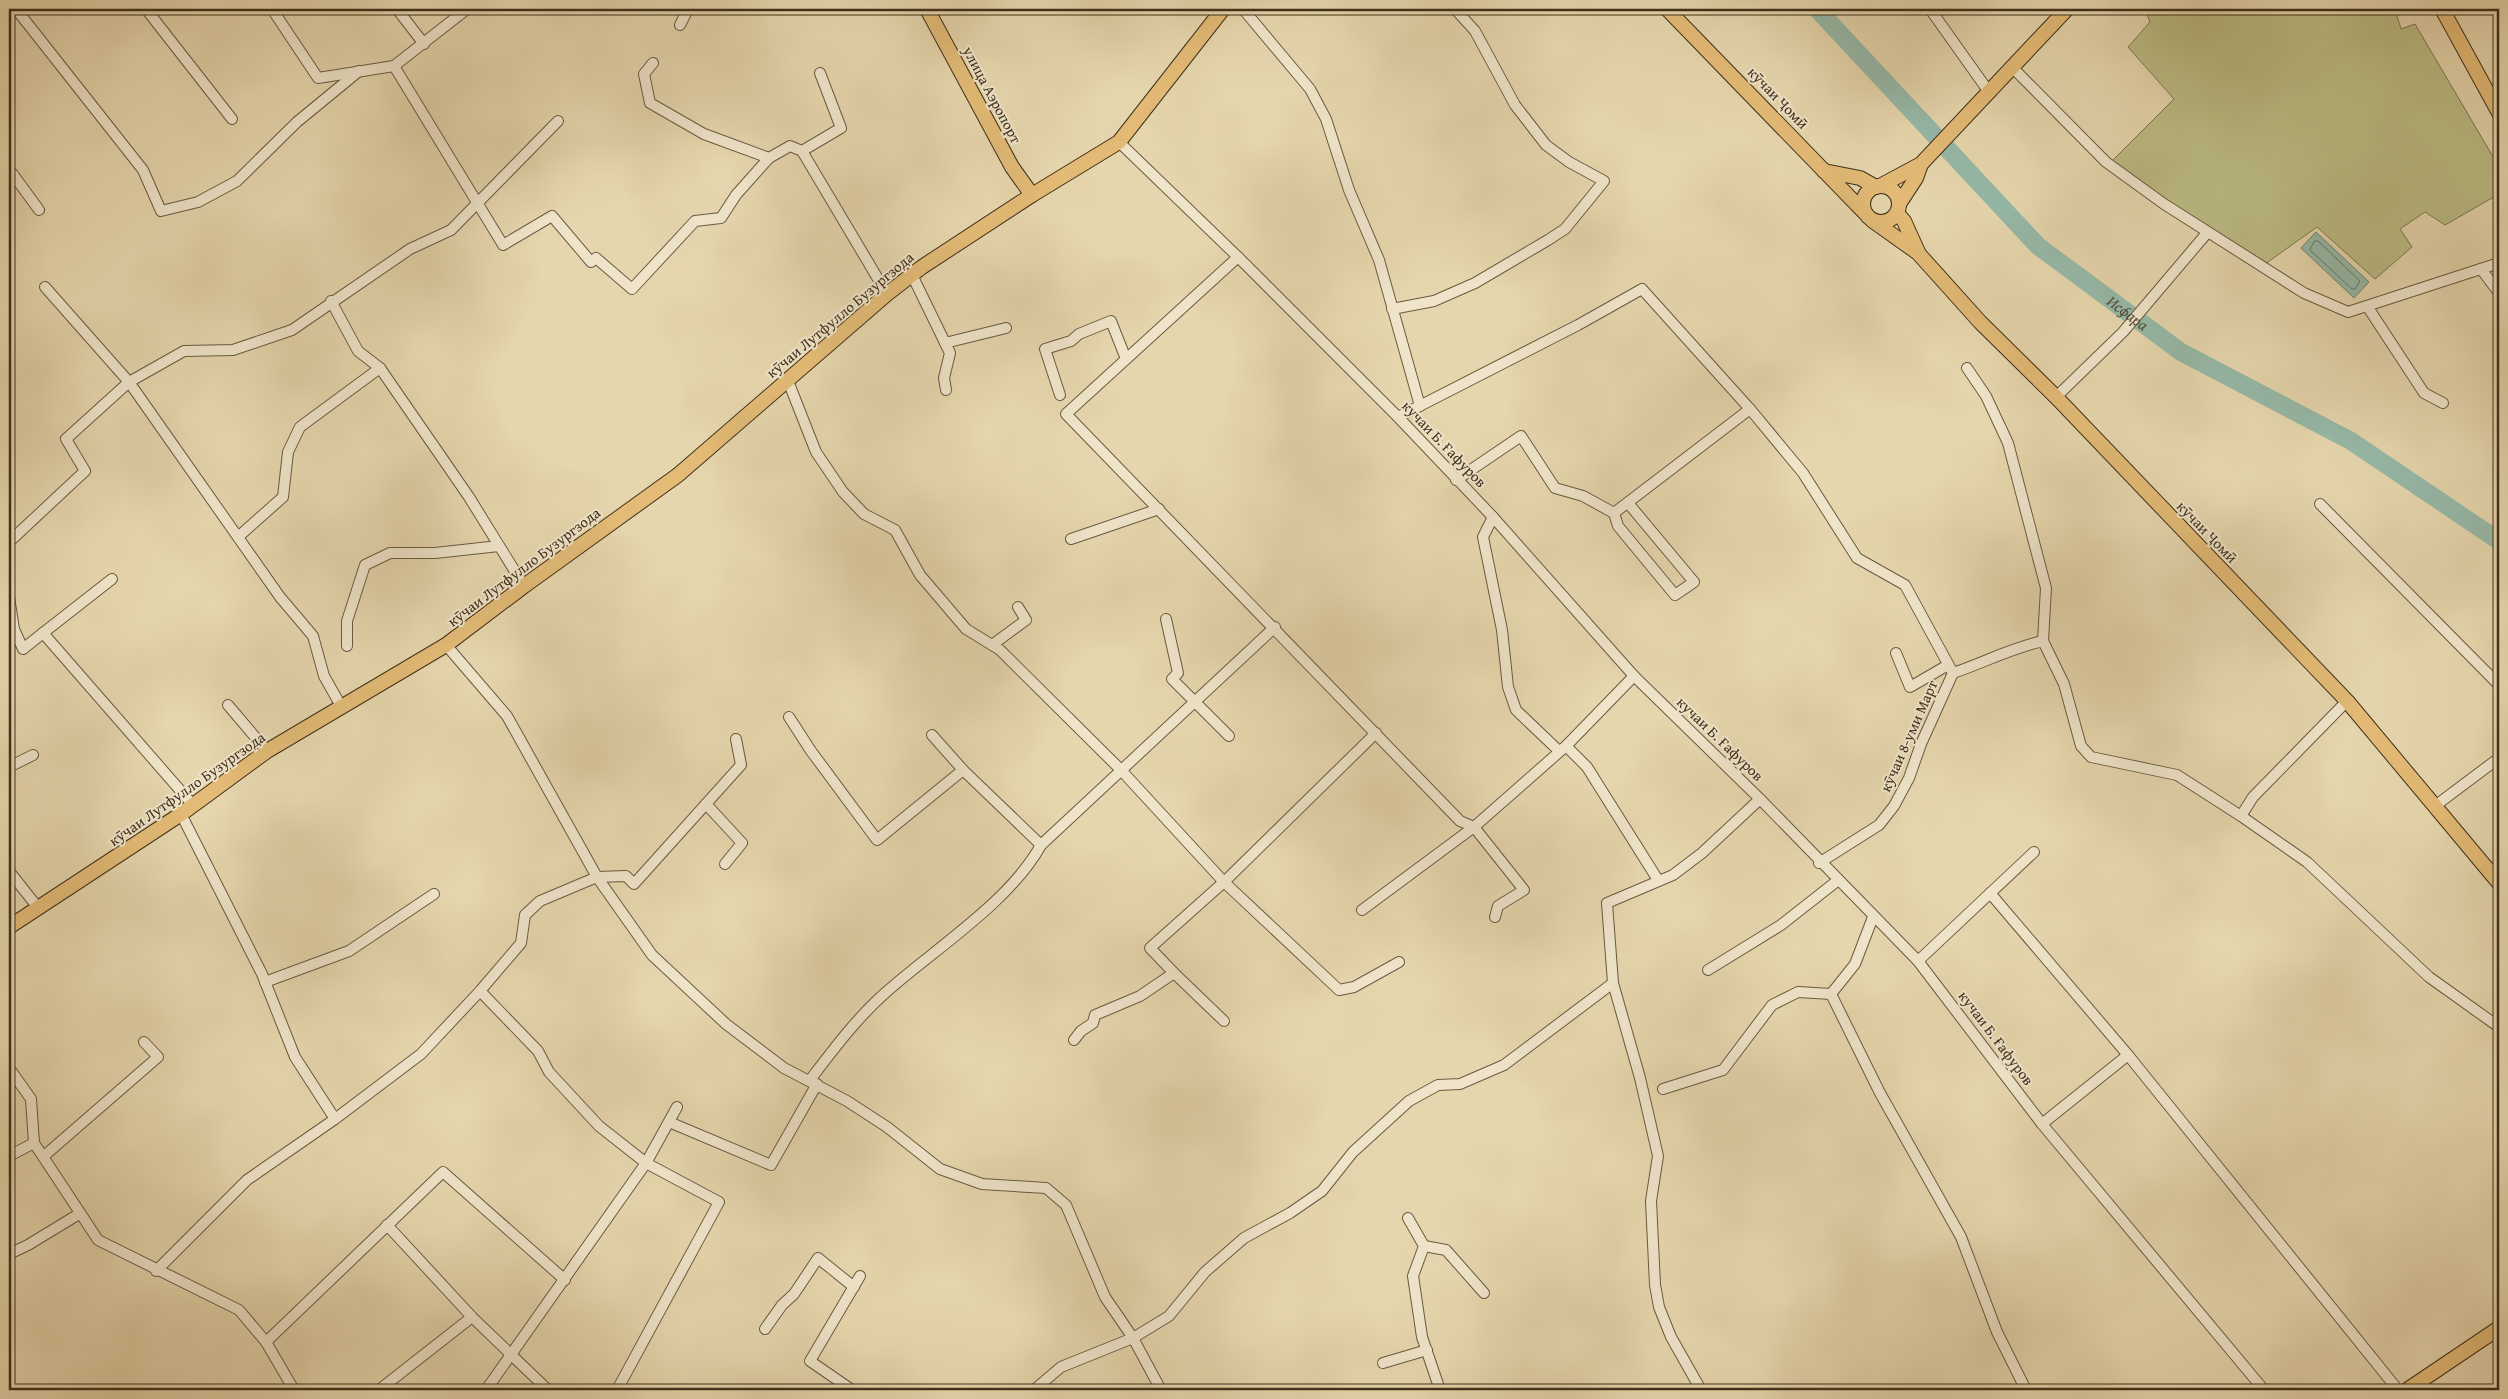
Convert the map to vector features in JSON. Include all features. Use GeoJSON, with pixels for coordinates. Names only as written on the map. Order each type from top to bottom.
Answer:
{"type":"FeatureCollection","features":[{"type":"Feature","properties":{"kind":"main road","name":"улица Аэропорт"},"geometry":{"type":"LineString","coordinates":[[927,9],[1012,167],[1032,195]]}},
{"type":"Feature","properties":{"kind":"main road"},"geometry":{"type":"LineString","coordinates":[[1120,142],[1223,9]]}},
{"type":"Feature","properties":{"kind":"main road","name":"кӯчаи Ҷомӣ"},"geometry":{"type":"LineString","coordinates":[[1667,9],[1868,216],[1918,253],[1980,322],[2056,397],[2347,701],[2499,883]]}},
{"type":"Feature","properties":{"kind":"main road"},"geometry":{"type":"LineString","coordinates":[[1925,161],[1865,194],[1862,206],[1868,216],[1889,221],[1898,209],[1925,161],[2067,9]]}},
{"type":"Feature","properties":{"kind":"main road"},"geometry":{"type":"LineString","coordinates":[[2442,9],[2498,109]]}},
{"type":"Feature","properties":{"kind":"main road","name":"кӯчаи Лутфулло Бузургзода"},"geometry":{"type":"LineString","coordinates":[[9,927],[181,814],[267,751],[446,645],[678,475],[886,294],[1032,195],[1120,142]]}},
{"type":"Feature","properties":{"kind":"main road"},"geometry":{"type":"LineString","coordinates":[[1824,171],[1860,178],[1878,186],[1891,189],[1898,198],[1898,209],[1918,253]]}},
{"type":"Feature","properties":{"kind":"main road"},"geometry":{"type":"LineString","coordinates":[[2407,1390],[2499,1328]]}},
{"type":"Feature","properties":{"kind":"street"},"geometry":{"type":"LineString","coordinates":[[16,9],[143,170],[161,211],[198,202],[237,181],[297,122],[359,72]]}},
{"type":"Feature","properties":{"kind":"street"},"geometry":{"type":"LineString","coordinates":[[146,9],[232,119]]}},
{"type":"Feature","properties":{"kind":"street"},"geometry":{"type":"LineString","coordinates":[[272,9],[318,78],[394,66],[467,9]]}},
{"type":"Feature","properties":{"kind":"street"},"geometry":{"type":"LineString","coordinates":[[397,9],[424,44]]}},
{"type":"Feature","properties":{"kind":"street"},"geometry":{"type":"LineString","coordinates":[[680,25],[688,9]]}},
{"type":"Feature","properties":{"kind":"street"},"geometry":{"type":"LineString","coordinates":[[1243,9],[1310,89],[1326,119],[1349,190],[1379,260],[1420,406]]}},
{"type":"Feature","properties":{"kind":"street"},"geometry":{"type":"LineString","coordinates":[[1392,309],[1434,301],[1475,283],[1548,240],[1565,229],[1604,181],[1569,162],[1546,145],[1515,105],[1475,31],[1455,9]]}},
{"type":"Feature","properties":{"kind":"street"},"geometry":{"type":"LineString","coordinates":[[1930,9],[1989,92]]}},
{"type":"Feature","properties":{"kind":"street"},"geometry":{"type":"LineString","coordinates":[[653,63],[644,74],[650,103],[704,134],[769,158]]}},
{"type":"Feature","properties":{"kind":"street"},"geometry":{"type":"LineString","coordinates":[[394,66],[503,245],[552,216],[591,262],[596,258],[632,289],[694,221],[721,218],[736,195],[769,158],[790,146],[802,151],[886,294]]}},
{"type":"Feature","properties":{"kind":"street"},"geometry":{"type":"LineString","coordinates":[[2012,67],[2106,162],[2207,233],[2304,293],[2348,312],[2499,263]]}},
{"type":"Feature","properties":{"kind":"street"},"geometry":{"type":"LineString","coordinates":[[802,151],[841,128],[820,73]]}},
{"type":"Feature","properties":{"kind":"street"},"geometry":{"type":"LineString","coordinates":[[9,542],[85,471],[66,439],[129,382],[184,351],[233,350],[292,330],[331,301],[410,249],[451,230],[558,121]]}},
{"type":"Feature","properties":{"kind":"street","name":"кучаи Б. Ғафуров"},"geometry":{"type":"LineString","coordinates":[[1120,142],[1238,257],[1398,418],[1493,517],[1634,676],[1760,799],[1837,881],[1918,961],[2042,1124],[2264,1390]]}},
{"type":"Feature","properties":{"kind":"street"},"geometry":{"type":"LineString","coordinates":[[9,169],[39,210]]}},
{"type":"Feature","properties":{"kind":"street"},"geometry":{"type":"LineString","coordinates":[[2056,397],[2123,332],[2207,233]]}},
{"type":"Feature","properties":{"kind":"street"},"geometry":{"type":"LineString","coordinates":[[1238,257],[1066,414],[1275,627],[1460,821],[1474,827],[1524,890],[1498,906],[1495,917]]}},
{"type":"Feature","properties":{"kind":"street"},"geometry":{"type":"LineString","coordinates":[[2481,269],[2499,293]]}},
{"type":"Feature","properties":{"kind":"street"},"geometry":{"type":"LineString","coordinates":[[912,275],[950,353],[944,378],[946,390]]}},
{"type":"Feature","properties":{"kind":"street"},"geometry":{"type":"LineString","coordinates":[[46,287],[129,382],[280,597],[313,636],[324,676],[341,706]]}},
{"type":"Feature","properties":{"kind":"street"},"geometry":{"type":"LineString","coordinates":[[1398,418],[1578,325],[1642,289],[1750,409],[1803,473],[1857,558],[1905,585],[1950,669]]}},
{"type":"Feature","properties":{"kind":"street"},"geometry":{"type":"LineString","coordinates":[[331,301],[358,351],[380,368],[469,497],[524,586]]}},
{"type":"Feature","properties":{"kind":"street"},"geometry":{"type":"LineString","coordinates":[[2367,306],[2424,393],[2443,403]]}},
{"type":"Feature","properties":{"kind":"street"},"geometry":{"type":"LineString","coordinates":[[1060,395],[1045,349],[1071,341],[1080,334],[1110,321],[1126,359]]}},
{"type":"Feature","properties":{"kind":"street"},"geometry":{"type":"LineString","coordinates":[[945,343],[1006,328]]}},
{"type":"Feature","properties":{"kind":"street"},"geometry":{"type":"LineString","coordinates":[[238,537],[283,497],[288,452],[300,427],[380,368]]}},
{"type":"Feature","properties":{"kind":"street"},"geometry":{"type":"LineString","coordinates":[[1967,368],[1986,396],[2008,443],[2046,588],[2042,641],[2064,684],[2081,746],[2091,757],[2177,775],[2241,816],[2306,862],[2429,977],[2499,1027]]}},
{"type":"Feature","properties":{"kind":"street"},"geometry":{"type":"LineString","coordinates":[[788,381],[816,452],[844,492],[864,514],[895,530],[920,574],[966,628],[992,645],[1121,770],[1224,882],[1339,990],[1354,987],[1399,962]]}},
{"type":"Feature","properties":{"kind":"street"},"geometry":{"type":"LineString","coordinates":[[1614,513],[1750,409]]}},
{"type":"Feature","properties":{"kind":"street"},"geometry":{"type":"LineString","coordinates":[[1456,480],[1521,436],[1555,488],[1583,496],[1614,513],[1618,526],[1675,595],[1694,582],[1628,502]]}},
{"type":"Feature","properties":{"kind":"street"},"geometry":{"type":"LineString","coordinates":[[2320,504],[2499,685]]}},
{"type":"Feature","properties":{"kind":"street"},"geometry":{"type":"LineString","coordinates":[[1071,539],[1160,509]]}},
{"type":"Feature","properties":{"kind":"street"},"geometry":{"type":"LineString","coordinates":[[1493,517],[1483,538],[1502,630],[1508,687],[1516,710],[1587,767],[1658,880]]}},
{"type":"Feature","properties":{"kind":"street"},"geometry":{"type":"LineString","coordinates":[[347,646],[348,621],[365,564],[390,553],[435,553],[499,546]]}},
{"type":"Feature","properties":{"kind":"street"},"geometry":{"type":"LineString","coordinates":[[9,597],[11,629],[23,649],[112,579]]}},
{"type":"Feature","properties":{"kind":"street"},"geometry":{"type":"LineString","coordinates":[[992,645],[1026,620],[1018,607]]}},
{"type":"Feature","properties":{"kind":"street"},"geometry":{"type":"LineString","coordinates":[[1166,619],[1178,673],[1172,679],[1229,736]]}},
{"type":"Feature","properties":{"kind":"street"},"geometry":{"type":"LineString","coordinates":[[669,1122],[771,1165],[813,1082],[854,1023],[884,994],[988,906],[1029,867],[1041,845],[1275,627]]}},
{"type":"Feature","properties":{"kind":"street"},"geometry":{"type":"LineString","coordinates":[[44,633],[193,805]]}},
{"type":"Feature","properties":{"kind":"street"},"geometry":{"type":"LineString","coordinates":[[1896,653],[1910,687],[1950,669],[1977,666],[2018,646],[2042,641]]}},
{"type":"Feature","properties":{"kind":"street"},"geometry":{"type":"LineString","coordinates":[[446,645],[506,716],[597,878],[652,955],[726,1024],[784,1068],[813,1082],[887,1126],[940,1169],[982,1184],[1046,1188],[1066,1205],[1105,1297],[1133,1338],[1162,1390]]}},
{"type":"Feature","properties":{"kind":"street","name":"кӯчаи 8-уми Март"},"geometry":{"type":"LineString","coordinates":[[1819,862],[1879,825],[1894,806],[1909,778],[1950,669]]}},
{"type":"Feature","properties":{"kind":"street"},"geometry":{"type":"LineString","coordinates":[[1362,910],[1474,827],[1563,748],[1634,676]]}},
{"type":"Feature","properties":{"kind":"street"},"geometry":{"type":"LineString","coordinates":[[2241,816],[2254,797],[2347,701]]}},
{"type":"Feature","properties":{"kind":"street"},"geometry":{"type":"LineString","coordinates":[[228,705],[267,751]]}},
{"type":"Feature","properties":{"kind":"street"},"geometry":{"type":"LineString","coordinates":[[789,717],[811,751],[877,840],[963,770]]}},
{"type":"Feature","properties":{"kind":"street"},"geometry":{"type":"LineString","coordinates":[[1224,1021],[1150,948],[1224,882],[1376,733]]}},
{"type":"Feature","properties":{"kind":"street"},"geometry":{"type":"LineString","coordinates":[[932,735],[963,770],[1041,845]]}},
{"type":"Feature","properties":{"kind":"street"},"geometry":{"type":"LineString","coordinates":[[156,1271],[247,1180],[335,1119],[421,1054],[480,991],[520,943],[525,916],[540,901],[552,894],[597,878],[626,876],[634,884],[742,765],[736,739]]}},
{"type":"Feature","properties":{"kind":"street"},"geometry":{"type":"LineString","coordinates":[[9,767],[33,755]]}},
{"type":"Feature","properties":{"kind":"street"},"geometry":{"type":"LineString","coordinates":[[2435,806],[2499,758]]}},
{"type":"Feature","properties":{"kind":"street"},"geometry":{"type":"LineString","coordinates":[[1701,1390],[1671,1337],[1659,1307],[1655,1285],[1650,1201],[1658,1156],[1640,1078],[1612,983],[1607,903],[1673,875],[1702,853],[1760,799]]}},
{"type":"Feature","properties":{"kind":"street"},"geometry":{"type":"LineString","coordinates":[[706,804],[742,843],[725,864]]}},
{"type":"Feature","properties":{"kind":"street"},"geometry":{"type":"LineString","coordinates":[[181,814],[265,982],[295,1057],[335,1119]]}},
{"type":"Feature","properties":{"kind":"street"},"geometry":{"type":"LineString","coordinates":[[1918,961],[2034,852]]}},
{"type":"Feature","properties":{"kind":"street"},"geometry":{"type":"LineString","coordinates":[[9,871],[39,909]]}},
{"type":"Feature","properties":{"kind":"street"},"geometry":{"type":"LineString","coordinates":[[1708,970],[1781,924],[1837,881]]}},
{"type":"Feature","properties":{"kind":"street"},"geometry":{"type":"LineString","coordinates":[[1990,893],[2128,1055],[2398,1390]]}},
{"type":"Feature","properties":{"kind":"street"},"geometry":{"type":"LineString","coordinates":[[265,982],[349,951],[434,894]]}},
{"type":"Feature","properties":{"kind":"street"},"geometry":{"type":"LineString","coordinates":[[1831,994],[1855,964],[1873,917]]}},
{"type":"Feature","properties":{"kind":"street"},"geometry":{"type":"LineString","coordinates":[[1074,1040],[1081,1030],[1093,1023],[1095,1015],[1140,996],[1174,973]]}},
{"type":"Feature","properties":{"kind":"street"},"geometry":{"type":"LineString","coordinates":[[1034,1390],[1061,1367],[1133,1338],[1169,1316],[1204,1272],[1244,1238],[1290,1213],[1322,1192],[1353,1152],[1409,1101],[1438,1085],[1460,1084],[1504,1065],[1612,983]]}},
{"type":"Feature","properties":{"kind":"street"},"geometry":{"type":"LineString","coordinates":[[480,991],[538,1051],[549,1072],[600,1126],[646,1163],[719,1202],[616,1390]]}},
{"type":"Feature","properties":{"kind":"street"},"geometry":{"type":"LineString","coordinates":[[1663,1089],[1723,1070],[1772,1004],[1798,992],[1831,994]]}},
{"type":"Feature","properties":{"kind":"street"},"geometry":{"type":"LineString","coordinates":[[1831,994],[1880,1093],[1961,1237],[1996,1332],[2026,1390]]}},
{"type":"Feature","properties":{"kind":"street"},"geometry":{"type":"LineString","coordinates":[[44,1156],[158,1057],[144,1042]]}},
{"type":"Feature","properties":{"kind":"street"},"geometry":{"type":"LineString","coordinates":[[2042,1124],[2128,1055]]}},
{"type":"Feature","properties":{"kind":"street"},"geometry":{"type":"LineString","coordinates":[[9,1068],[31,1099],[34,1142],[79,1214],[98,1240],[156,1271],[239,1310],[266,1342],[294,1390]]}},
{"type":"Feature","properties":{"kind":"street"},"geometry":{"type":"LineString","coordinates":[[486,1390],[646,1163],[677,1107]]}},
{"type":"Feature","properties":{"kind":"street"},"geometry":{"type":"LineString","coordinates":[[9,1156],[34,1142]]}},
{"type":"Feature","properties":{"kind":"street"},"geometry":{"type":"LineString","coordinates":[[266,1342],[443,1172],[565,1280]]}},
{"type":"Feature","properties":{"kind":"street"},"geometry":{"type":"LineString","coordinates":[[9,1254],[28,1245],[79,1214]]}},
{"type":"Feature","properties":{"kind":"street"},"geometry":{"type":"LineString","coordinates":[[1408,1218],[1424,1246],[1413,1276],[1422,1337],[1440,1390]]}},
{"type":"Feature","properties":{"kind":"street"},"geometry":{"type":"LineString","coordinates":[[387,1225],[472,1317],[548,1390]]}},
{"type":"Feature","properties":{"kind":"street"},"geometry":{"type":"LineString","coordinates":[[1424,1246],[1446,1250],[1484,1293]]}},
{"type":"Feature","properties":{"kind":"street"},"geometry":{"type":"LineString","coordinates":[[765,1329],[782,1305],[794,1294],[818,1258],[854,1286]]}},
{"type":"Feature","properties":{"kind":"street"},"geometry":{"type":"LineString","coordinates":[[852,1390],[810,1361],[860,1276]]}},
{"type":"Feature","properties":{"kind":"street"},"geometry":{"type":"LineString","coordinates":[[379,1390],[472,1317]]}},
{"type":"Feature","properties":{"kind":"street"},"geometry":{"type":"LineString","coordinates":[[1383,1363],[1427,1350]]}},
{"type":"Feature","properties":{"kind":"green space"},"geometry":{"type":"Polygon","coordinates":[[[2145,9],[2362,9],[2370,11],[2404,9],[2405,11],[2397,16],[2401,29],[2415,24],[2499,167],[2499,194],[2445,225],[2425,212],[2400,229],[2412,247],[2375,279],[2317,227],[2261,267],[2108,165],[2174,99],[2128,47],[2150,22],[2145,9]]]}},
{"type":"Feature","properties":{"kind":"water"},"geometry":{"type":"Polygon","coordinates":[[[2316,232],[2369,282],[2354,298],[2301,248],[2316,232]]]}},
{"type":"Feature","properties":{"kind":"waterway","name":"Исфара"},"geometry":{"type":"LineString","coordinates":[[1817,9],[2038,246],[2181,352],[2351,441],[2499,541]]}},
{"type":"Feature","properties":{"kind":"waterway"},"geometry":{"type":"LineString","coordinates":[[9,309],[14,300]]}}]}
